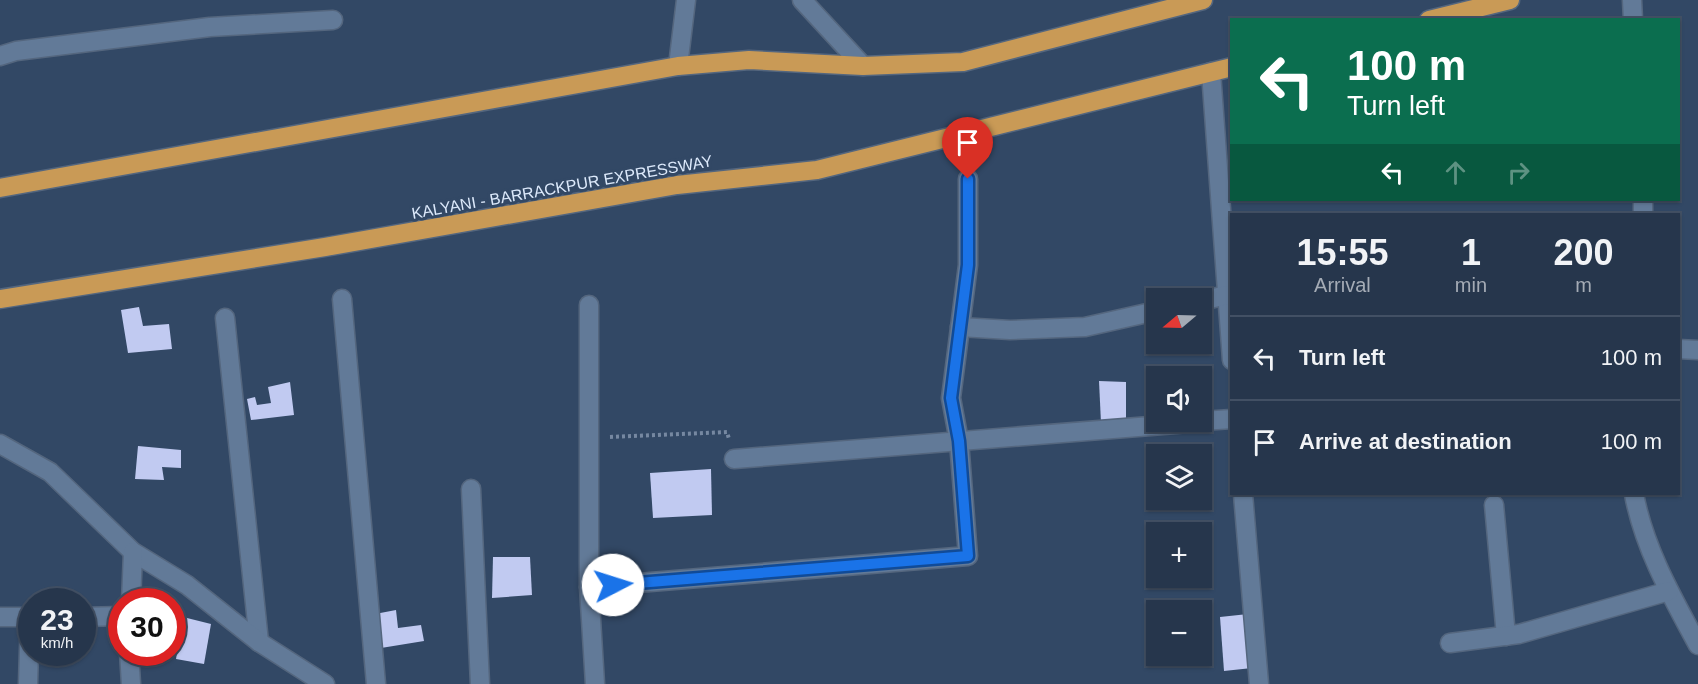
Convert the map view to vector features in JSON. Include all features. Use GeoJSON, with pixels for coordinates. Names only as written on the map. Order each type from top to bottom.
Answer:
{"type":"FeatureCollection","features":[{"type":"Feature","properties":{"kind":"highway"},"geometry":{"type":"LineString","coordinates":[[0,188],[678,66],[749,60],[863,66],[963,62],[1177,3],[1203,0]]}},
{"type":"Feature","properties":{"kind":"highway"},"geometry":{"type":"LineString","coordinates":[[1437,18],[1510,0]]}},
{"type":"Feature","properties":{"kind":"highway","name":"KALYANI - BARRACKPUR EXPRESSWAY"},"geometry":{"type":"LineString","coordinates":[[0,298],[325,247],[677,184],[817,170],[1230,67]]}},
{"type":"Feature","properties":{"kind":"street"},"geometry":{"type":"LineString","coordinates":[[678,66],[686,0]]}},
{"type":"Feature","properties":{"kind":"street"},"geometry":{"type":"LineString","coordinates":[[802,0],[863,66]]}},
{"type":"Feature","properties":{"kind":"street"},"geometry":{"type":"LineString","coordinates":[[1632,0],[1633,18]]}},
{"type":"Feature","properties":{"kind":"street"},"geometry":{"type":"LineString","coordinates":[[0,56],[16,51],[210,27],[333,20]]}},
{"type":"Feature","properties":{"kind":"street"},"geometry":{"type":"LineString","coordinates":[[1211,72],[1230,338]]}},
{"type":"Feature","properties":{"kind":"street"},"geometry":{"type":"LineString","coordinates":[[589,587],[968,556],[959,441],[951,398],[968,265],[968,179]]}},
{"type":"Feature","properties":{"kind":"street"},"geometry":{"type":"LineString","coordinates":[[1212,298],[1226,295]]}},
{"type":"Feature","properties":{"kind":"street"},"geometry":{"type":"LineString","coordinates":[[342,299],[376,684]]}},
{"type":"Feature","properties":{"kind":"street"},"geometry":{"type":"LineString","coordinates":[[589,305],[589,587],[595,684]]}},
{"type":"Feature","properties":{"kind":"street"},"geometry":{"type":"LineString","coordinates":[[960,327],[1010,330],[1085,327],[1146,313]]}},
{"type":"Feature","properties":{"kind":"street"},"geometry":{"type":"LineString","coordinates":[[225,318],[259,642]]}},
{"type":"Feature","properties":{"kind":"street"},"geometry":{"type":"LineString","coordinates":[[1680,349],[1698,350]]}},
{"type":"Feature","properties":{"kind":"street"},"geometry":{"type":"LineString","coordinates":[[1212,420],[1230,419]]}},
{"type":"Feature","properties":{"kind":"street"},"geometry":{"type":"LineString","coordinates":[[734,459],[1146,426]]}},
{"type":"Feature","properties":{"kind":"street"},"geometry":{"type":"LineString","coordinates":[[0,444],[50,472],[133,552],[187,585],[259,642],[325,684]]}},
{"type":"Feature","properties":{"kind":"street"},"geometry":{"type":"LineString","coordinates":[[471,489],[480,684]]}},
{"type":"Feature","properties":{"kind":"street"},"geometry":{"type":"LineString","coordinates":[[1243,495],[1259,684]]}},
{"type":"Feature","properties":{"kind":"street"},"geometry":{"type":"LineString","coordinates":[[1634,495],[1639,520],[1669,591],[1698,645]]}},
{"type":"Feature","properties":{"kind":"street"},"geometry":{"type":"LineString","coordinates":[[1494,506],[1506,636]]}},
{"type":"Feature","properties":{"kind":"street"},"geometry":{"type":"LineString","coordinates":[[132,588],[133,552]]}},
{"type":"Feature","properties":{"kind":"street"},"geometry":{"type":"LineString","coordinates":[[1450,643],[1506,636],[1669,591]]}},
{"type":"Feature","properties":{"kind":"street"},"geometry":{"type":"LineString","coordinates":[[0,618],[18,617]]}},
{"type":"Feature","properties":{"kind":"street"},"geometry":{"type":"LineString","coordinates":[[28,684],[29,666]]}},
{"type":"Feature","properties":{"kind":"street"},"geometry":{"type":"LineString","coordinates":[[130,666],[131,684]]}},
{"type":"Feature","properties":{"kind":"path"},"geometry":{"type":"LineString","coordinates":[[588,438],[728,432],[734,459]]}},
{"type":"Feature","properties":{"kind":"building"},"geometry":{"type":"Polygon","coordinates":[[[139,307],[143,326],[169,324],[172,349],[128,353],[121,310],[139,307]]]}},
{"type":"Feature","properties":{"kind":"building"},"geometry":{"type":"Polygon","coordinates":[[[1099,381],[1126,382],[1126,421],[1101,423],[1099,381]]]}},
{"type":"Feature","properties":{"kind":"building"},"geometry":{"type":"Polygon","coordinates":[[[290,382],[294,415],[251,420],[247,399],[255,397],[257,405],[271,403],[268,387],[290,382]]]}},
{"type":"Feature","properties":{"kind":"building"},"geometry":{"type":"Polygon","coordinates":[[[138,446],[181,450],[181,468],[162,467],[164,480],[135,479],[138,446]]]}},
{"type":"Feature","properties":{"kind":"building"},"geometry":{"type":"Polygon","coordinates":[[[711,469],[712,515],[653,518],[650,473],[711,469]]]}},
{"type":"Feature","properties":{"kind":"building"},"geometry":{"type":"Polygon","coordinates":[[[493,557],[530,557],[532,595],[492,598],[493,557]]]}},
{"type":"Feature","properties":{"kind":"building"},"geometry":{"type":"Polygon","coordinates":[[[396,610],[398,628],[421,625],[424,641],[381,648],[375,614],[396,610]]]}},
{"type":"Feature","properties":{"kind":"building"},"geometry":{"type":"Polygon","coordinates":[[[1248,614],[1252,668],[1224,671],[1220,617],[1248,614]]]}},
{"type":"Feature","properties":{"kind":"building"},"geometry":{"type":"Polygon","coordinates":[[[186,618],[211,624],[204,664],[186,661],[186,618]]]}},
{"type":"Feature","properties":{"kind":"route"},"geometry":{"type":"LineString","coordinates":[[613,585],[968,556],[959,441],[951,398],[968,265],[968,179]]}}]}
